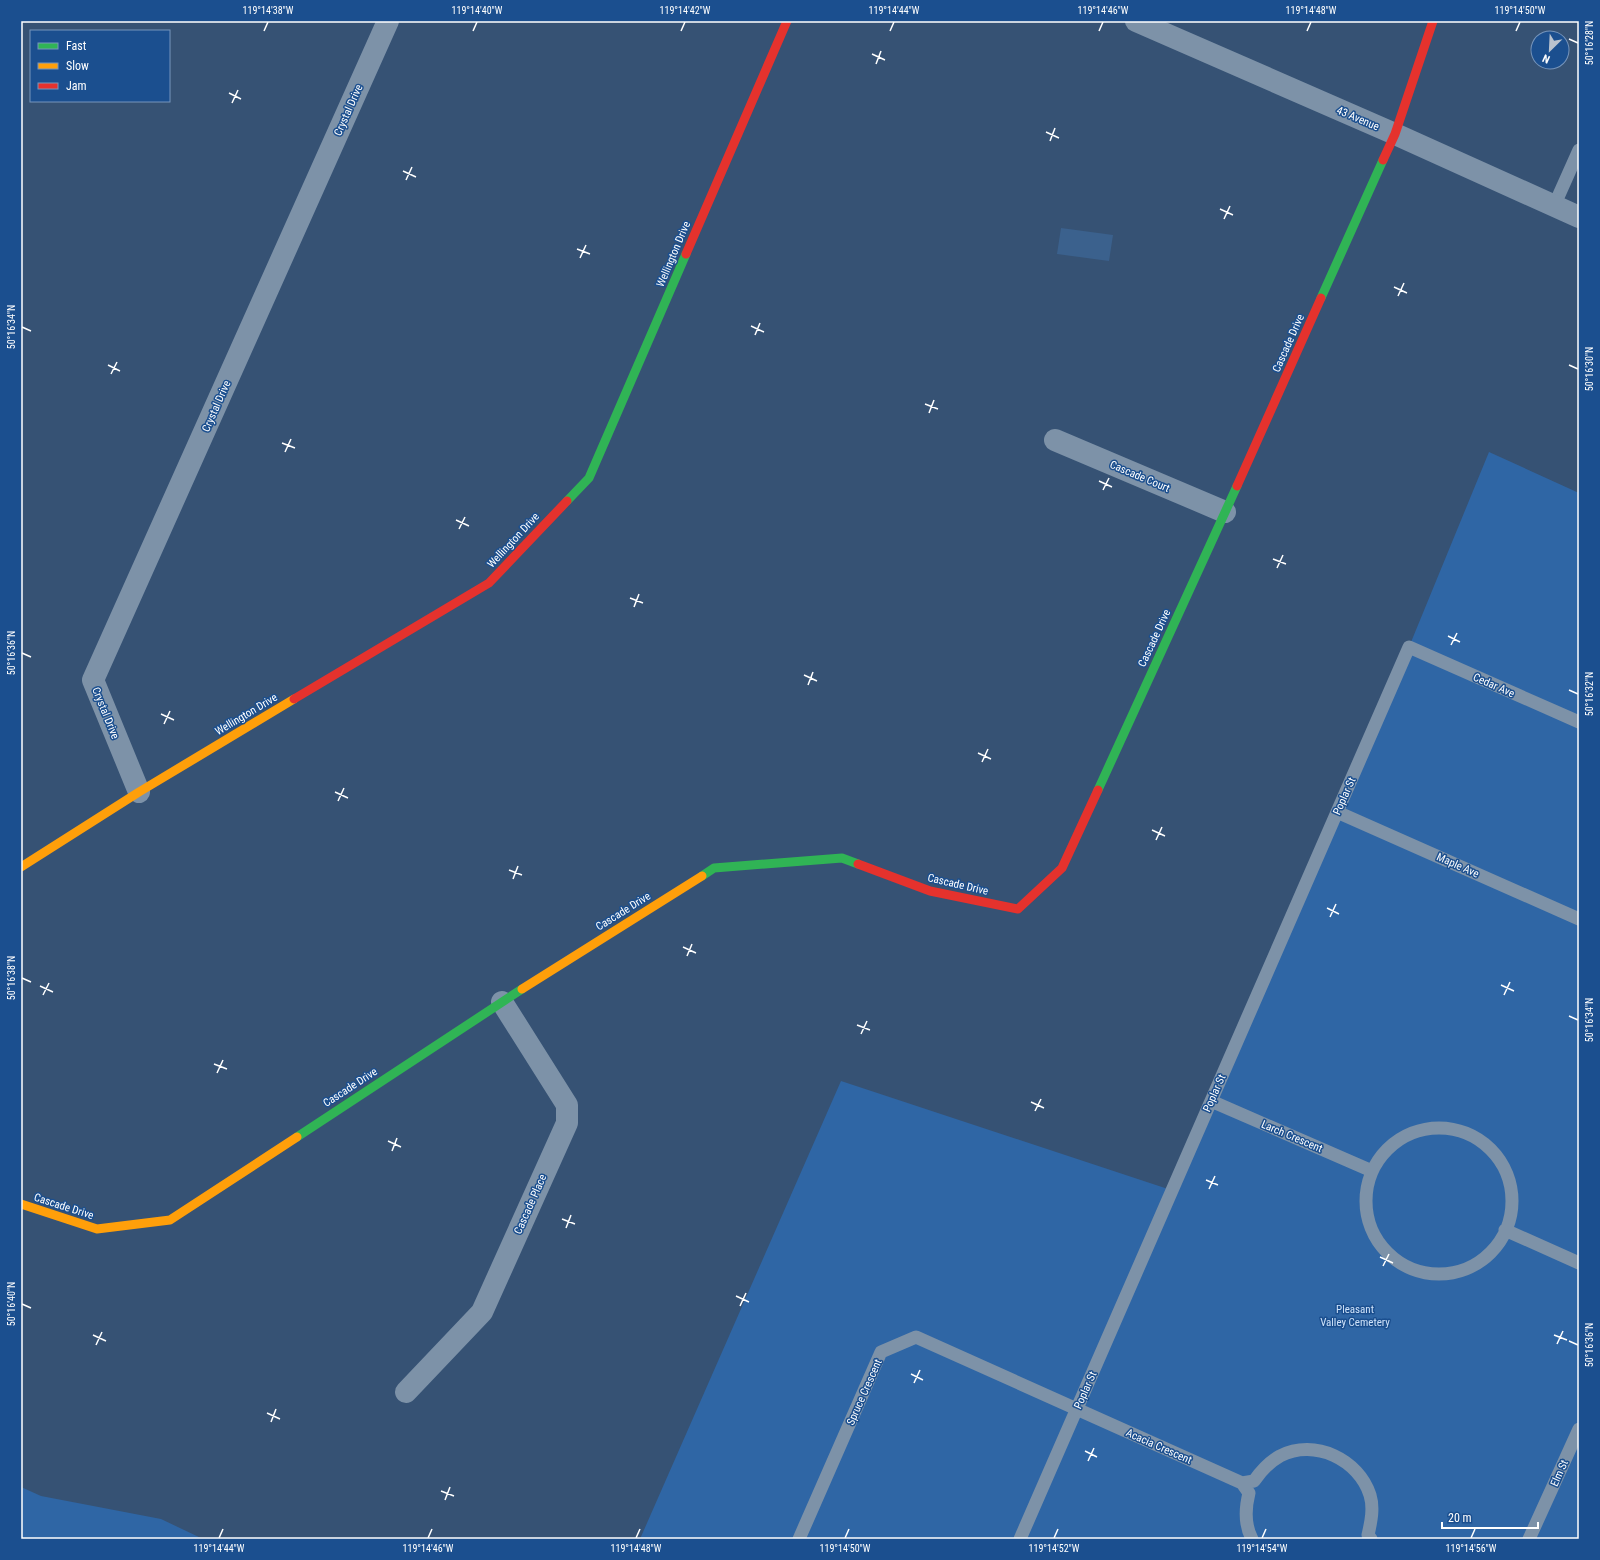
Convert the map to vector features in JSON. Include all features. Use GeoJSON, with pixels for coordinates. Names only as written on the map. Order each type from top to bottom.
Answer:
{"type":"FeatureCollection","features":[{"type":"Feature","properties":{"kind":"street","name":"Crystal Drive"},"geometry":{"type":"LineString","coordinates":[[139,792],[93,680],[388,21]]}},
{"type":"Feature","properties":{"kind":"street","name":"Wellington Drive"},"geometry":{"type":"LineString","coordinates":[[21,867],[139,792],[489,583],[589,478],[787,21]]}},
{"type":"Feature","properties":{"kind":"street","name":"43 Avenue"},"geometry":{"type":"LineString","coordinates":[[1136,21],[1395,134],[1579,217]]}},
{"type":"Feature","properties":{"kind":"street","name":"Cascade Drive"},"geometry":{"type":"LineString","coordinates":[[21,1204],[97,1229],[170,1220],[502,1002],[714,868],[842,858],[930,892],[1018,909],[1062,868],[1225,512],[1395,134],[1433,21]]}},
{"type":"Feature","properties":{"kind":"street","name":"Cascade Court"},"geometry":{"type":"LineString","coordinates":[[1055,440],[1225,512]]}},
{"type":"Feature","properties":{"kind":"street","name":"Cascade Place"},"geometry":{"type":"LineString","coordinates":[[406,1392],[482,1312],[567,1123],[567,1105],[502,1002]]}},
{"type":"Feature","properties":{"kind":"lane"},"geometry":{"type":"LineString","coordinates":[[1554,206],[1579,150]]}},
{"type":"Feature","properties":{"kind":"lane","name":"Cedar Ave"},"geometry":{"type":"LineString","coordinates":[[1409,647],[1579,722]]}},
{"type":"Feature","properties":{"kind":"lane","name":"Poplar St"},"geometry":{"type":"LineString","coordinates":[[1020,1539],[1409,647]]}},
{"type":"Feature","properties":{"kind":"lane","name":"Maple Ave"},"geometry":{"type":"LineString","coordinates":[[1337,812],[1579,919]]}},
{"type":"Feature","properties":{"kind":"lane","name":"Larch Crescent"},"geometry":{"type":"LineString","coordinates":[[1211,1101],[1372,1171]]}},
{"type":"Feature","properties":{"kind":"lane"},"geometry":{"type":"LineString","coordinates":[[1435,1128],[1454,1129],[1478,1139],[1495,1154],[1508,1176],[1512,1198],[1505,1230],[1494,1250],[1479,1263],[1455,1273],[1434,1275],[1410,1268],[1391,1257],[1375,1238],[1368,1222],[1365,1197],[1372,1171],[1399,1139],[1410,1133],[1435,1128]]}},
{"type":"Feature","properties":{"kind":"lane"},"geometry":{"type":"LineString","coordinates":[[1505,1230],[1579,1263]]}},
{"type":"Feature","properties":{"kind":"lane","name":"Spruce Crescent"},"geometry":{"type":"LineString","coordinates":[[799,1539],[881,1352],[916,1337],[1076,1409]]}},
{"type":"Feature","properties":{"kind":"lane","name":"Acacia Crescent"},"geometry":{"type":"LineString","coordinates":[[1076,1409],[1242,1483]]}},
{"type":"Feature","properties":{"kind":"lane","name":"Elm St"},"geometry":{"type":"LineString","coordinates":[[1530,1539],[1579,1429]]}},
{"type":"Feature","properties":{"kind":"lane"},"geometry":{"type":"LineString","coordinates":[[1252,1539],[1247,1530],[1245,1509],[1249,1493],[1242,1483],[1254,1481],[1263,1468],[1281,1455],[1302,1449],[1324,1451],[1344,1460],[1361,1476],[1370,1496],[1372,1518],[1368,1535],[1371,1539]]}},
{"type":"Feature","properties":{"kind":"green space","name":"Pleasant Valley Cemetery"},"geometry":{"type":"Polygon","coordinates":[[[1489,452],[1579,493],[1579,1539],[640,1539],[841,1081],[1171,1190],[1409,647],[1489,452]]]}},
{"type":"Feature","properties":{"kind":"green space"},"geometry":{"type":"Polygon","coordinates":[[[21,1487],[41,1496],[161,1519],[203,1539],[21,1539],[21,1487]]]}},
{"type":"Feature","properties":{"kind":"shaded area"},"geometry":{"type":"Polygon","coordinates":[[[1061,228],[1113,235],[1109,261],[1057,254],[1061,228]]]}},
{"type":"Feature","properties":{"kind":"traffic: fast"},"geometry":{"type":"LineString","coordinates":[[1321,298],[1383,160]]}},
{"type":"Feature","properties":{"kind":"traffic: fast"},"geometry":{"type":"LineString","coordinates":[[567,501],[589,478],[686,254]]}},
{"type":"Feature","properties":{"kind":"traffic: fast"},"geometry":{"type":"LineString","coordinates":[[1098,790],[1237,486]]}},
{"type":"Feature","properties":{"kind":"traffic: fast"},"geometry":{"type":"LineString","coordinates":[[702,876],[714,868],[842,858],[858,864]]}},
{"type":"Feature","properties":{"kind":"traffic: fast"},"geometry":{"type":"LineString","coordinates":[[297,1137],[522,989]]}},
{"type":"Feature","properties":{"kind":"traffic: slow"},"geometry":{"type":"LineString","coordinates":[[21,867],[139,792],[294,699]]}},
{"type":"Feature","properties":{"kind":"traffic: slow"},"geometry":{"type":"LineString","coordinates":[[522,989],[702,876]]}},
{"type":"Feature","properties":{"kind":"traffic: slow"},"geometry":{"type":"LineString","coordinates":[[21,1204],[97,1229],[170,1220],[297,1137]]}},
{"type":"Feature","properties":{"kind":"traffic: jam"},"geometry":{"type":"LineString","coordinates":[[686,254],[787,21]]}},
{"type":"Feature","properties":{"kind":"traffic: jam"},"geometry":{"type":"LineString","coordinates":[[1383,160],[1395,134],[1433,21]]}},
{"type":"Feature","properties":{"kind":"traffic: jam"},"geometry":{"type":"LineString","coordinates":[[1237,486],[1321,298]]}},
{"type":"Feature","properties":{"kind":"traffic: jam"},"geometry":{"type":"LineString","coordinates":[[294,699],[489,583],[567,501]]}},
{"type":"Feature","properties":{"kind":"traffic: jam"},"geometry":{"type":"LineString","coordinates":[[858,864],[930,891],[1018,909],[1062,868],[1098,790]]}}]}
